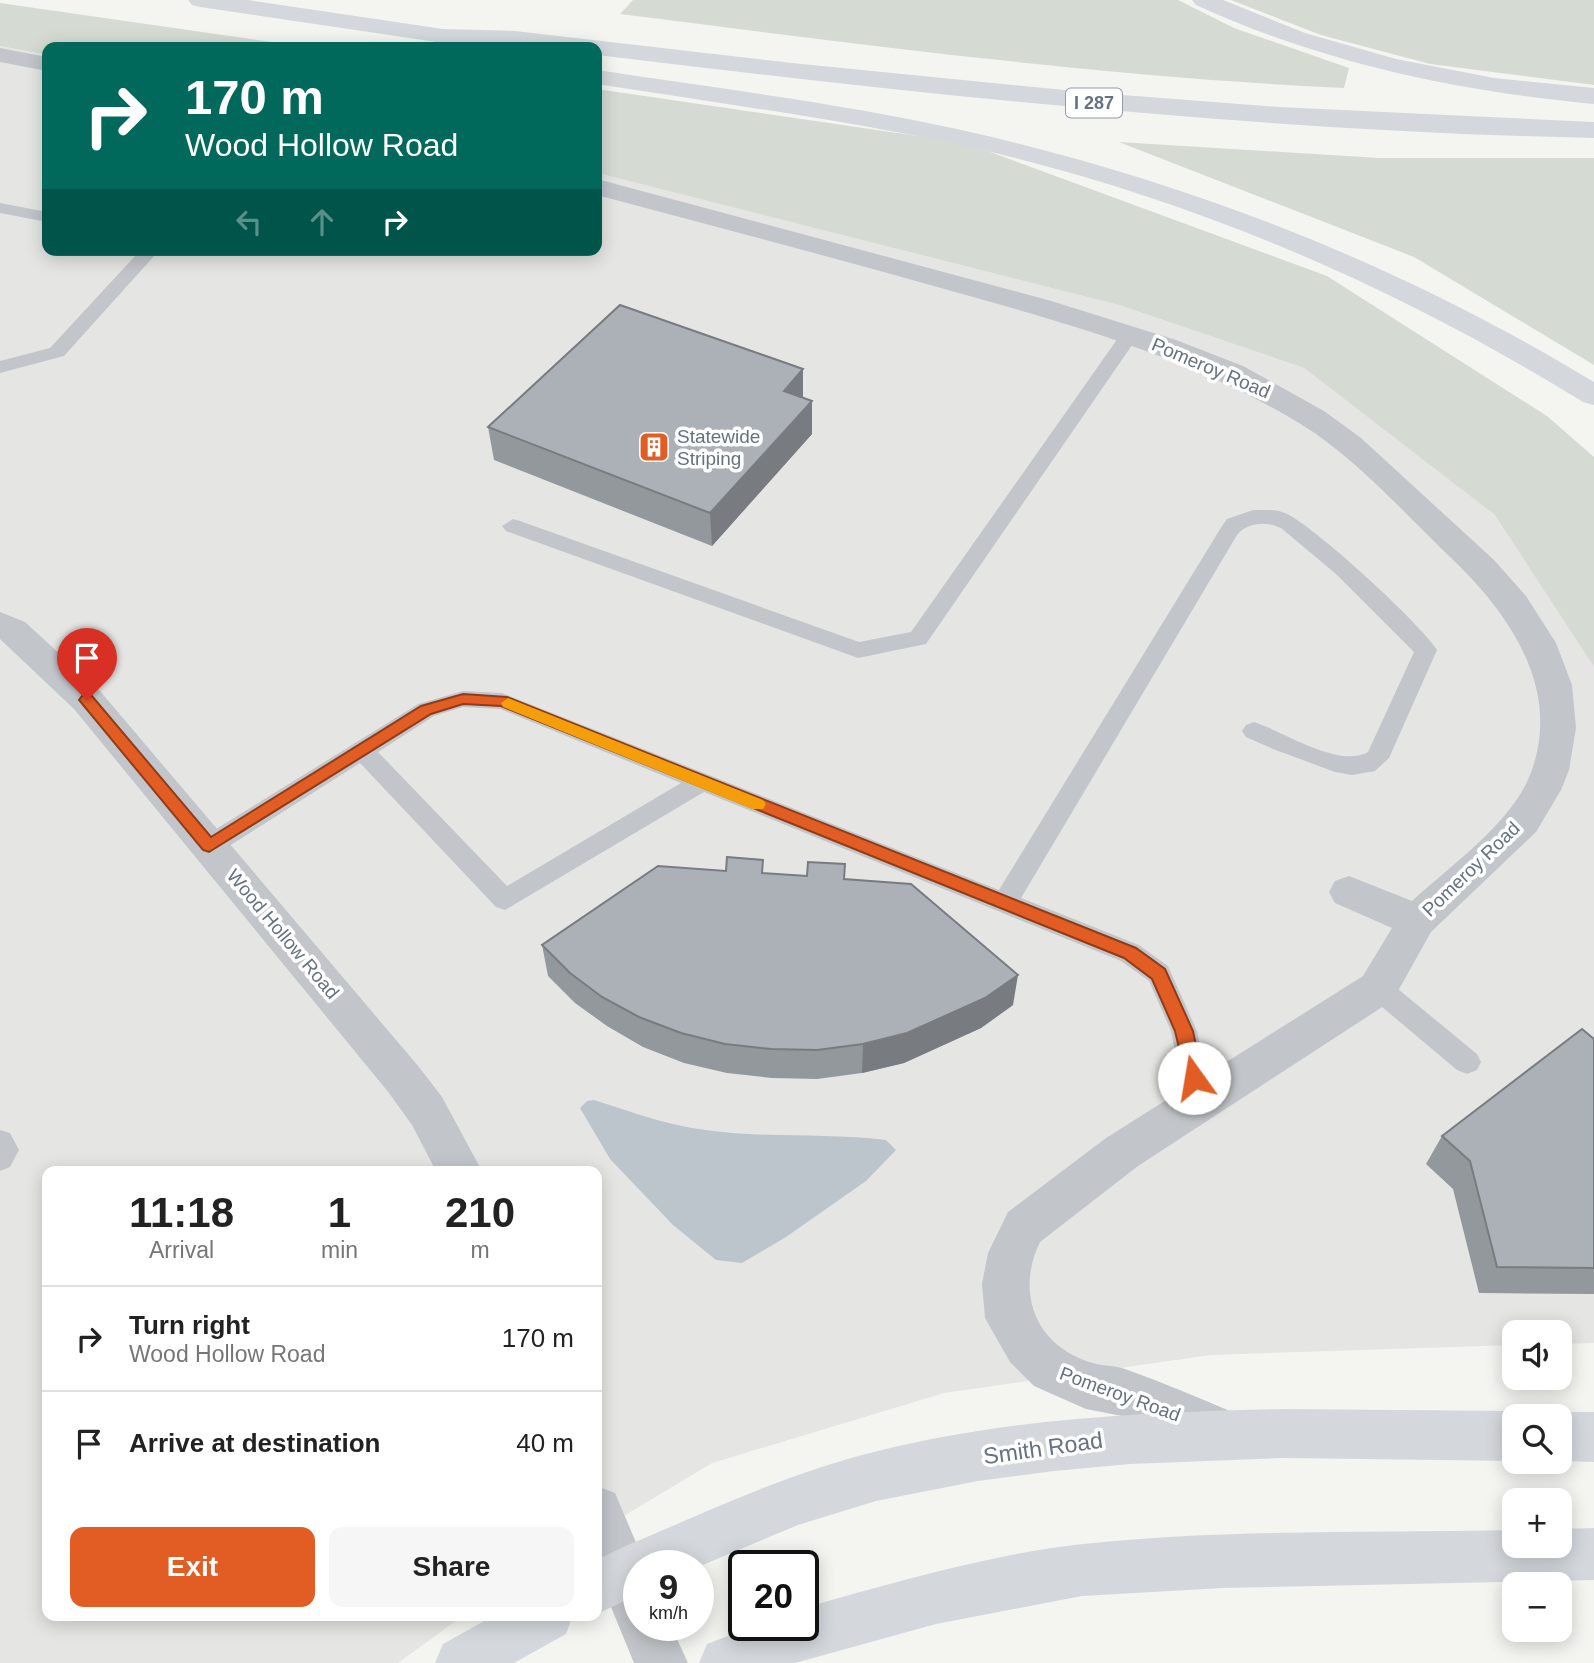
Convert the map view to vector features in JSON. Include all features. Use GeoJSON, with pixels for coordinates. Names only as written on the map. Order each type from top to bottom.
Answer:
{"type":"FeatureCollection","features":[{"type":"Feature","properties":{"kind":"main road"},"geometry":{"type":"LineString","coordinates":[[200,0],[443,36],[549,42]]}},
{"type":"Feature","properties":{"kind":"main road"},"geometry":{"type":"LineString","coordinates":[[1204,0],[1265,27],[1365,59],[1470,81],[1594,96]]}},
{"type":"Feature","properties":{"kind":"main road"},"geometry":{"type":"LineString","coordinates":[[443,36],[456,42]]}},
{"type":"Feature","properties":{"kind":"main road","name":"I 287"},"geometry":{"type":"LineString","coordinates":[[602,49],[896,85],[1094,103],[1241,114],[1594,130]]}},
{"type":"Feature","properties":{"kind":"main road"},"geometry":{"type":"LineString","coordinates":[[602,78],[891,124],[1025,153],[1122,180],[1285,237],[1402,289],[1498,337],[1594,395]]}},
{"type":"Feature","properties":{"kind":"main road"},"geometry":{"type":"LineString","coordinates":[[1567,378],[1594,402]]}},
{"type":"Feature","properties":{"kind":"main road","name":"Smith Road"},"geometry":{"type":"LineString","coordinates":[[619,1592],[754,1516],[901,1470],[1008,1451],[1096,1440],[1224,1433],[1502,1436]]}},
{"type":"Feature","properties":{"kind":"main road"},"geometry":{"type":"LineString","coordinates":[[1572,1437],[1594,1437]]}},
{"type":"Feature","properties":{"kind":"main road"},"geometry":{"type":"LineString","coordinates":[[726,1663],[796,1636],[936,1598],[1082,1570],[1223,1562],[1594,1555]]}},
{"type":"Feature","properties":{"kind":"main road"},"geometry":{"type":"LineString","coordinates":[[462,1663],[536,1621]]}},
{"type":"Feature","properties":{"kind":"street"},"geometry":{"type":"LineString","coordinates":[[0,55],[42,63]]}},
{"type":"Feature","properties":{"kind":"street","name":"Pomeroy Road"},"geometry":{"type":"LineString","coordinates":[[602,188],[813,243],[1130,335],[1232,373],[1283,400],[1350,445],[1482,568],[1514,604],[1538,643],[1554,685],[1558,728],[1550,770],[1542,790],[1521,822],[1417,920],[1378,988],[1122,1152],[1024,1227],[1012,1253],[1005,1284],[1009,1318],[1027,1346],[1051,1368],[1086,1385],[1122,1392],[1224,1433]]}},
{"type":"Feature","properties":{"kind":"street","name":"Wood Hollow Road"},"geometry":{"type":"LineString","coordinates":[[0,624],[13,631],[87,700],[404,1080],[428,1111],[457,1166]]}},
{"type":"Feature","properties":{"kind":"street","name":"Pomeroy Road"},"geometry":{"type":"LineString","coordinates":[[1349,892],[1417,920]]}},
{"type":"Feature","properties":{"kind":"street"},"geometry":{"type":"LineString","coordinates":[[602,1529],[619,1592]]}},
{"type":"Feature","properties":{"kind":"street"},"geometry":{"type":"LineString","coordinates":[[651,1641],[661,1663]]}},
{"type":"Feature","properties":{"kind":"lane"},"geometry":{"type":"LineString","coordinates":[[0,208],[42,216]]}},
{"type":"Feature","properties":{"kind":"lane"},"geometry":{"type":"LineString","coordinates":[[0,367],[57,352],[145,256]]}},
{"type":"Feature","properties":{"kind":"lane"},"geometry":{"type":"LineString","coordinates":[[513,526],[858,650],[918,638],[1130,335]]}},
{"type":"Feature","properties":{"kind":"lane"},"geometry":{"type":"LineString","coordinates":[[1003,904],[1229,531],[1242,519],[1265,516],[1288,523],[1326,554],[1426,650],[1377,758],[1368,766],[1355,768],[1339,765],[1254,731]]}},
{"type":"Feature","properties":{"kind":"lane"},"geometry":{"type":"LineString","coordinates":[[209,846],[437,705],[463,699],[502,701],[1130,953],[1158,974],[1184,1031],[1199,1101]]}},
{"type":"Feature","properties":{"kind":"lane"},"geometry":{"type":"LineString","coordinates":[[362,750],[505,900],[702,782]]}},
{"type":"Feature","properties":{"kind":"lane"},"geometry":{"type":"LineString","coordinates":[[1378,988],[1466,1062]]}},
{"type":"Feature","properties":{"kind":"lane"},"geometry":{"type":"LineString","coordinates":[[0,1142],[5,1150],[0,1158]]}},
{"type":"Feature","properties":{"kind":"shaded area"},"geometry":{"type":"Polygon","coordinates":[[[633,0],[1178,0],[1234,28],[1349,68],[1344,88],[1072,68],[620,14],[633,0]]]}},
{"type":"Feature","properties":{"kind":"shaded area"},"geometry":{"type":"Polygon","coordinates":[[[1231,0],[1594,0],[1594,85],[1430,64],[1321,35],[1231,0]]]}},
{"type":"Feature","properties":{"kind":"shaded area"},"geometry":{"type":"Polygon","coordinates":[[[0,3],[271,42],[42,42],[42,54],[0,46],[0,3]]]}},
{"type":"Feature","properties":{"kind":"shaded area"},"geometry":{"type":"Polygon","coordinates":[[[0,46],[42,54],[42,256],[602,256],[602,174],[1119,305],[1304,368],[1496,515],[1594,667],[1594,1343],[1572,1344],[1572,1320],[1502,1320],[1502,1345],[1211,1355],[944,1393],[712,1463],[602,1529],[602,1166],[42,1166],[42,1621],[456,1621],[398,1663],[0,1663],[0,46]]]}},
{"type":"Feature","properties":{"kind":"shaded area"},"geometry":{"type":"Polygon","coordinates":[[[602,90],[966,143],[1327,276],[1547,416],[1594,457],[1594,667],[1495,515],[1304,368],[1119,305],[602,174],[602,90]]]}},
{"type":"Feature","properties":{"kind":"shaded area"},"geometry":{"type":"Polygon","coordinates":[[[1119,142],[1379,158],[1594,158],[1594,365],[1414,257],[1119,142]]]}},
{"type":"Feature","properties":{"kind":"shaded area"},"geometry":{"type":"Polygon","coordinates":[[[594,1100],[682,1126],[733,1133],[886,1140],[896,1150],[866,1181],[786,1237],[742,1263],[716,1260],[673,1225],[610,1159],[580,1108],[587,1101],[594,1100]]]}},
{"type":"Feature","properties":{"kind":"building","name":"Statewide Striping"},"geometry":{"type":"Polygon","coordinates":[[[620,305],[803,369],[784,391],[812,401],[710,513],[488,427],[620,305]]]}},
{"type":"Feature","properties":{"kind":"building"},"geometry":{"type":"Polygon","coordinates":[[[727,857],[763,860],[762,873],[807,876],[808,862],[845,864],[844,879],[911,884],[1018,975],[985,998],[907,1033],[863,1044],[817,1050],[771,1049],[725,1044],[681,1033],[639,1017],[602,997],[570,973],[542,945],[658,866],[726,871],[727,857]]]}},
{"type":"Feature","properties":{"kind":"building"},"geometry":{"type":"Polygon","coordinates":[[[1582,1029],[1594,1039],[1594,1268],[1497,1267],[1470,1161],[1442,1136],[1582,1029]]]}},
{"type":"Feature","properties":{"kind":"slow traffic"},"geometry":{"type":"LineString","coordinates":[[508,703],[758,804]]}},
{"type":"Feature","properties":{"kind":"place","name":"Statewide Striping"},"geometry":{"type":"Point","coordinates":[654,447]}},
{"type":"Feature","properties":{"kind":"route"},"geometry":{"type":"LineString","coordinates":[[87,700],[209,846],[426,710],[463,699],[502,701],[1130,953],[1158,974],[1184,1031],[1194,1078]]}}]}
